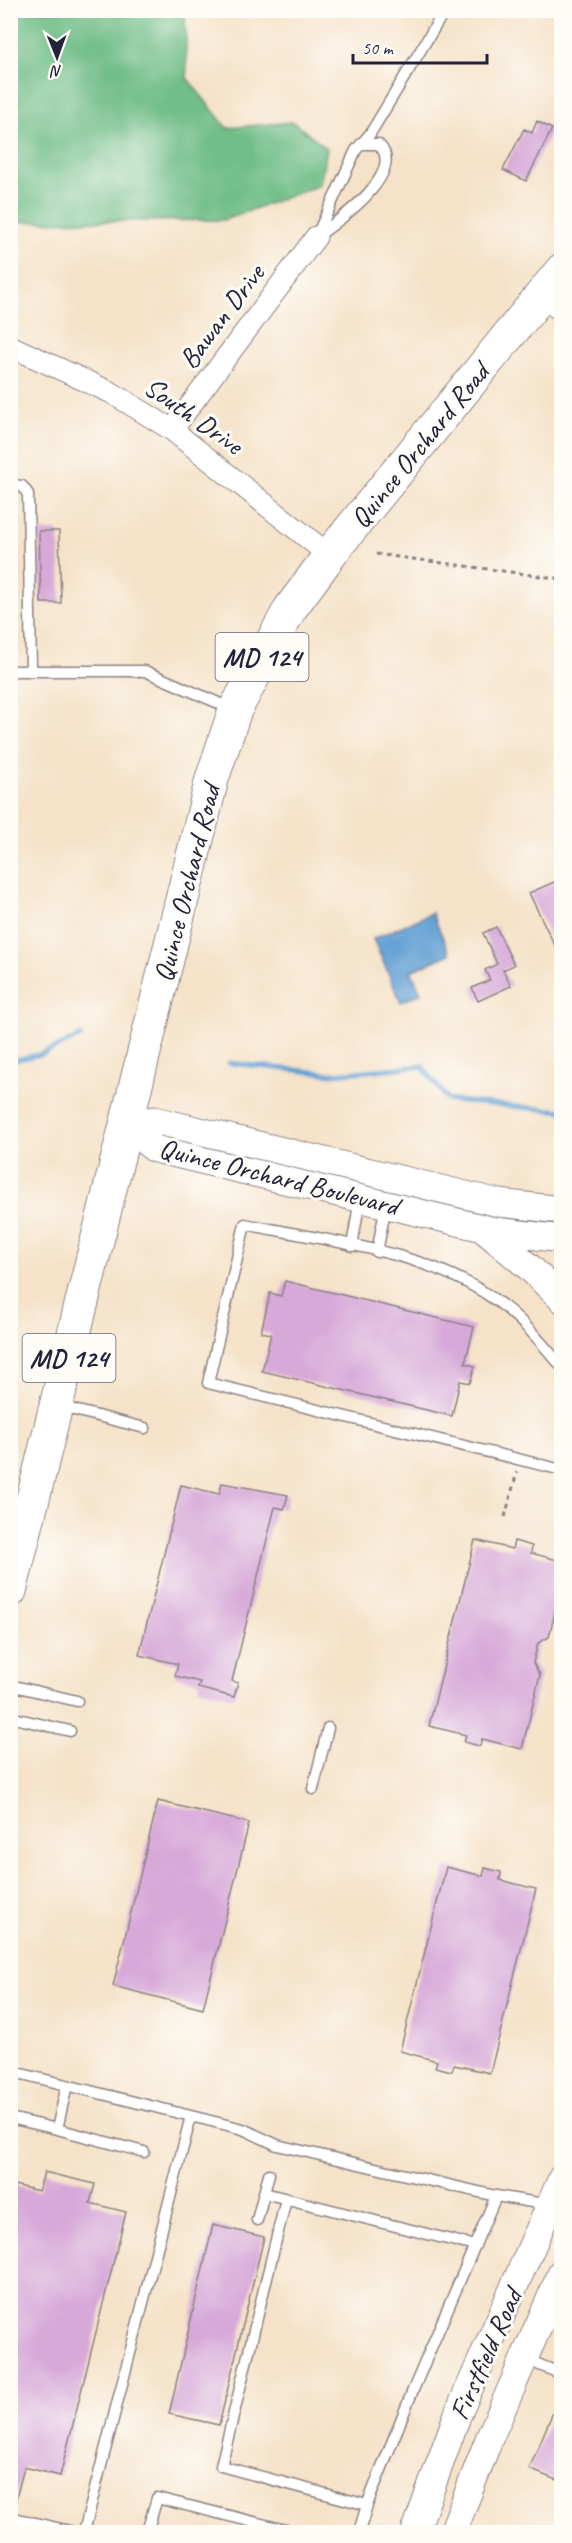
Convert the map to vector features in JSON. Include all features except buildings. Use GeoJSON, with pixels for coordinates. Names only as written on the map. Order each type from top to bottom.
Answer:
{"type":"FeatureCollection","features":[{"type":"Feature","properties":{"kind":"main road","name":"Quince Orchard Road"},"geometry":{"type":"LineString","coordinates":[[10,1591],[124,1125],[212,779],[235,710],[290,609],[329,555],[551,304],[561,270]]}},
{"type":"Feature","properties":{"kind":"street","name":"Bawan Drive"},"geometry":{"type":"LineString","coordinates":[[172,430],[316,237]]}},
{"type":"Feature","properties":{"kind":"street","name":"South Drive"},"geometry":{"type":"LineString","coordinates":[[10,346],[50,362],[112,393],[172,430],[329,555]]}},
{"type":"Feature","properties":{"kind":"street","name":"Quince Orchard Boulevard"},"geometry":{"type":"LineString","coordinates":[[124,1125],[155,1149],[375,1186],[561,1210]]}},
{"type":"Feature","properties":{"kind":"street","name":"Quince Orchard Boulevard"},"geometry":{"type":"LineString","coordinates":[[375,1186],[481,1227],[561,1239]]}},
{"type":"Feature","properties":{"kind":"street"},"geometry":{"type":"LineString","coordinates":[[481,1227],[531,1268],[561,1299]]}},
{"type":"Feature","properties":{"kind":"street","name":"Firstfield Road"},"geometry":{"type":"LineString","coordinates":[[416,2532],[457,2416],[556,2208],[561,2178]]}},
{"type":"Feature","properties":{"kind":"street","name":"Firstfield Road"},"geometry":{"type":"LineString","coordinates":[[453,2532],[489,2439],[561,2272]]}},
{"type":"Feature","properties":{"kind":"lane"},"geometry":{"type":"LineString","coordinates":[[316,237],[356,150],[445,10]]}},
{"type":"Feature","properties":{"kind":"lane"},"geometry":{"type":"LineString","coordinates":[[316,237],[360,202],[385,170],[387,157],[384,150],[378,144],[361,144]]}},
{"type":"Feature","properties":{"kind":"lane"},"geometry":{"type":"LineString","coordinates":[[10,485],[22,486],[28,494],[31,671]]}},
{"type":"Feature","properties":{"kind":"lane"},"geometry":{"type":"LineString","coordinates":[[10,672],[145,670],[235,710]]}},
{"type":"Feature","properties":{"kind":"lane"},"geometry":{"type":"LineString","coordinates":[[352,1246],[375,1186]]}},
{"type":"Feature","properties":{"kind":"lane"},"geometry":{"type":"LineString","coordinates":[[375,1186],[377,1252]]}},
{"type":"Feature","properties":{"kind":"lane"},"geometry":{"type":"LineString","coordinates":[[561,1367],[521,1321],[493,1298],[444,1271],[352,1246],[245,1224],[208,1383],[561,1470]]}},
{"type":"Feature","properties":{"kind":"lane"},"geometry":{"type":"LineString","coordinates":[[57,1406],[145,1428]]}},
{"type":"Feature","properties":{"kind":"lane"},"geometry":{"type":"LineString","coordinates":[[10,1685],[77,1701]]}},
{"type":"Feature","properties":{"kind":"lane"},"geometry":{"type":"LineString","coordinates":[[10,1717],[70,1731]]}},
{"type":"Feature","properties":{"kind":"lane"},"geometry":{"type":"LineString","coordinates":[[313,1789],[328,1728]]}},
{"type":"Feature","properties":{"kind":"lane"},"geometry":{"type":"LineString","coordinates":[[10,2071],[243,2129],[277,2145],[556,2208]]}},
{"type":"Feature","properties":{"kind":"lane"},"geometry":{"type":"LineString","coordinates":[[57,2129],[67,2085]]}},
{"type":"Feature","properties":{"kind":"lane"},"geometry":{"type":"LineString","coordinates":[[84,2532],[191,2116]]}},
{"type":"Feature","properties":{"kind":"lane"},"geometry":{"type":"LineString","coordinates":[[10,2118],[144,2152]]}},
{"type":"Feature","properties":{"kind":"lane"},"geometry":{"type":"LineString","coordinates":[[257,2220],[269,2175]]}},
{"type":"Feature","properties":{"kind":"lane"},"geometry":{"type":"LineString","coordinates":[[264,2193],[475,2246]]}},
{"type":"Feature","properties":{"kind":"lane"},"geometry":{"type":"LineString","coordinates":[[359,2532],[367,2505],[412,2390],[496,2196]]}},
{"type":"Feature","properties":{"kind":"lane"},"geometry":{"type":"LineString","coordinates":[[286,2199],[221,2466],[367,2505]]}},
{"type":"Feature","properties":{"kind":"lane"},"geometry":{"type":"LineString","coordinates":[[525,2358],[561,2374]]}},
{"type":"Feature","properties":{"kind":"lane"},"geometry":{"type":"LineString","coordinates":[[147,2532],[157,2498],[294,2532]]}},
{"type":"Feature","properties":{"kind":"lane"},"geometry":{"type":"LineString","coordinates":[[10,2517],[74,2532]]}},
{"type":"Feature","properties":{"kind":"path"},"geometry":{"type":"LineString","coordinates":[[376,554],[561,579]]}},
{"type":"Feature","properties":{"kind":"path"},"geometry":{"type":"LineString","coordinates":[[505,1516],[520,1460]]}},
{"type":"Feature","properties":{"kind":"green space"},"geometry":{"type":"Polygon","coordinates":[[[10,11],[187,11],[185,15],[187,78],[227,128],[293,122],[327,148],[320,185],[224,220],[11,222],[10,11]]]}},
{"type":"Feature","properties":{"kind":"water"},"geometry":{"type":"Polygon","coordinates":[[[432,913],[450,954],[411,971],[421,993],[401,1002],[373,939],[432,913]]]}},
{"type":"Feature","properties":{"kind":"waterway"},"geometry":{"type":"LineString","coordinates":[[10,1061],[42,1054],[81,1036]]}},
{"type":"Feature","properties":{"kind":"waterway"},"geometry":{"type":"LineString","coordinates":[[229,1063],[332,1074],[422,1066],[448,1100],[562,1111]]}}]}
